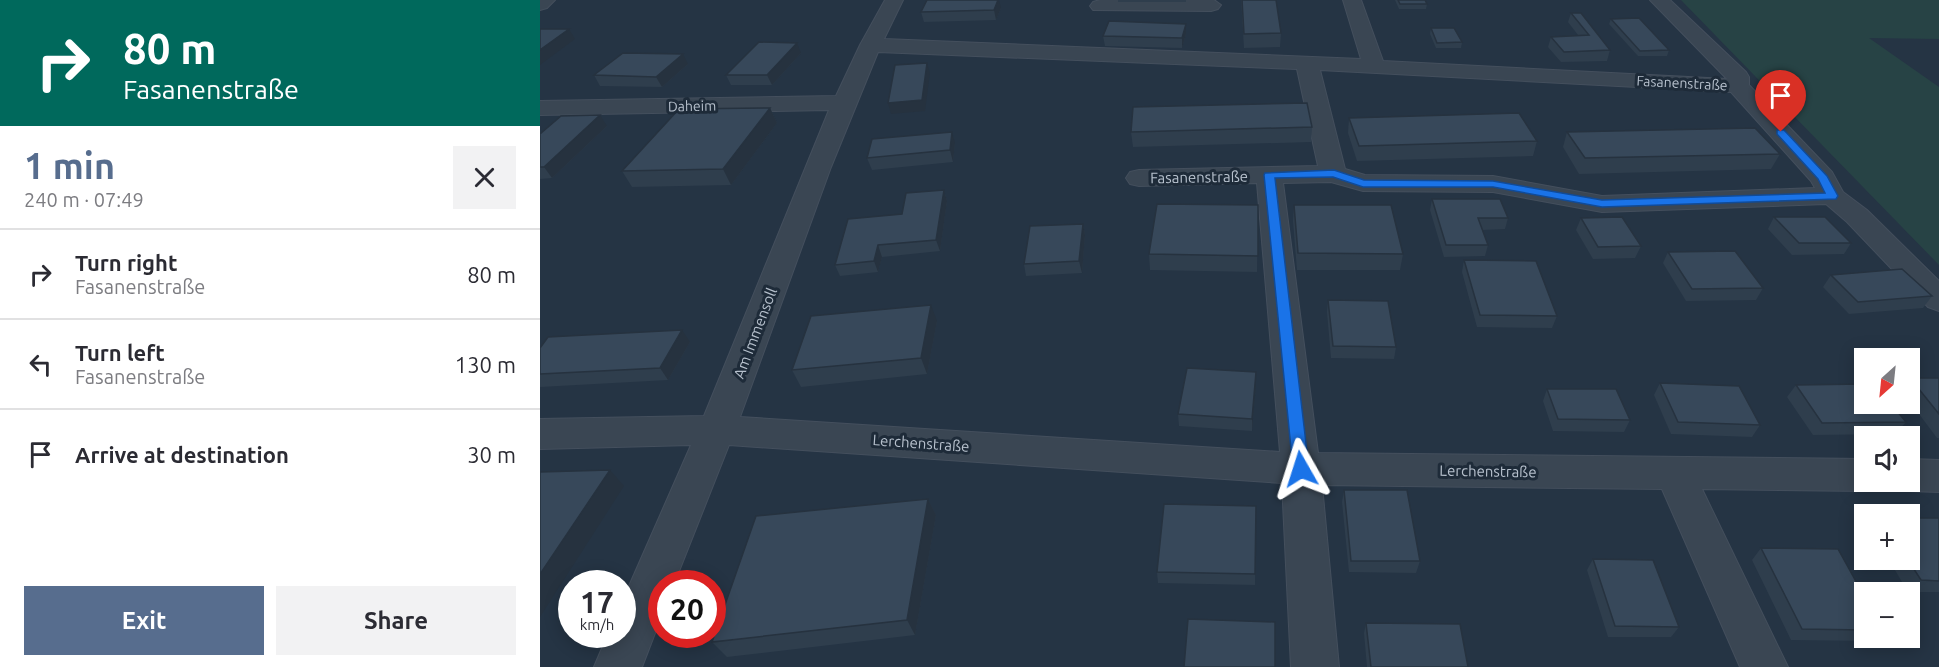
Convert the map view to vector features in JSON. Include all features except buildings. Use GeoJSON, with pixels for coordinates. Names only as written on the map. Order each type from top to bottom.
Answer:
{"type":"FeatureCollection","features":[{"type":"Feature","properties":{"kind":"street"},"geometry":{"type":"LineString","coordinates":[[540,4],[546,0]]}},
{"type":"Feature","properties":{"kind":"street","name":"Am Immensoll"},"geometry":{"type":"LineString","coordinates":[[618,667],[666,546],[718,430],[844,103],[870,45],[894,0]]}},
{"type":"Feature","properties":{"kind":"street"},"geometry":{"type":"LineString","coordinates":[[1352,0],[1374,66]]}},
{"type":"Feature","properties":{"kind":"street","name":"Fasanenstraße"},"geometry":{"type":"LineString","coordinates":[[1659,0],[1738,77],[1738,87],[1823,178],[1832,196],[1857,216],[1939,300]]}},
{"type":"Feature","properties":{"kind":"street"},"geometry":{"type":"LineString","coordinates":[[1100,6],[1211,2],[1211,40]]}},
{"type":"Feature","properties":{"kind":"street","name":"Fasanenstraße"},"geometry":{"type":"LineString","coordinates":[[870,45],[1211,40],[1307,63],[1738,87]]}},
{"type":"Feature","properties":{"kind":"street"},"geometry":{"type":"LineString","coordinates":[[1307,63],[1334,174]]}},
{"type":"Feature","properties":{"kind":"street","name":"Daheim"},"geometry":{"type":"LineString","coordinates":[[540,108],[844,103]]}},
{"type":"Feature","properties":{"kind":"street","name":"Fasanenstraße"},"geometry":{"type":"LineString","coordinates":[[1139,178],[1334,174],[1363,183],[1493,184],[1602,204],[1832,196]]}},
{"type":"Feature","properties":{"kind":"street"},"geometry":{"type":"LineString","coordinates":[[1269,175],[1301,469],[1315,667]]}},
{"type":"Feature","properties":{"kind":"street","name":"Lerchenstraße"},"geometry":{"type":"LineString","coordinates":[[540,434],[718,430],[1301,469],[1854,475]]}},
{"type":"Feature","properties":{"kind":"street"},"geometry":{"type":"LineString","coordinates":[[1675,473],[1764,667]]}},
{"type":"Feature","properties":{"kind":"street"},"geometry":{"type":"LineString","coordinates":[[1920,475],[1939,476]]}},
{"type":"Feature","properties":{"kind":"green space"},"geometry":{"type":"Polygon","coordinates":[[[1681,0],[1939,0],[1939,39],[1869,38],[1939,87],[1939,265],[1681,0]]]}},
{"type":"Feature","properties":{"kind":"route"},"geometry":{"type":"LineString","coordinates":[[1301,469],[1269,175],[1334,174],[1363,183],[1493,184],[1602,204],[1832,196],[1823,178],[1781,132]]}}]}
